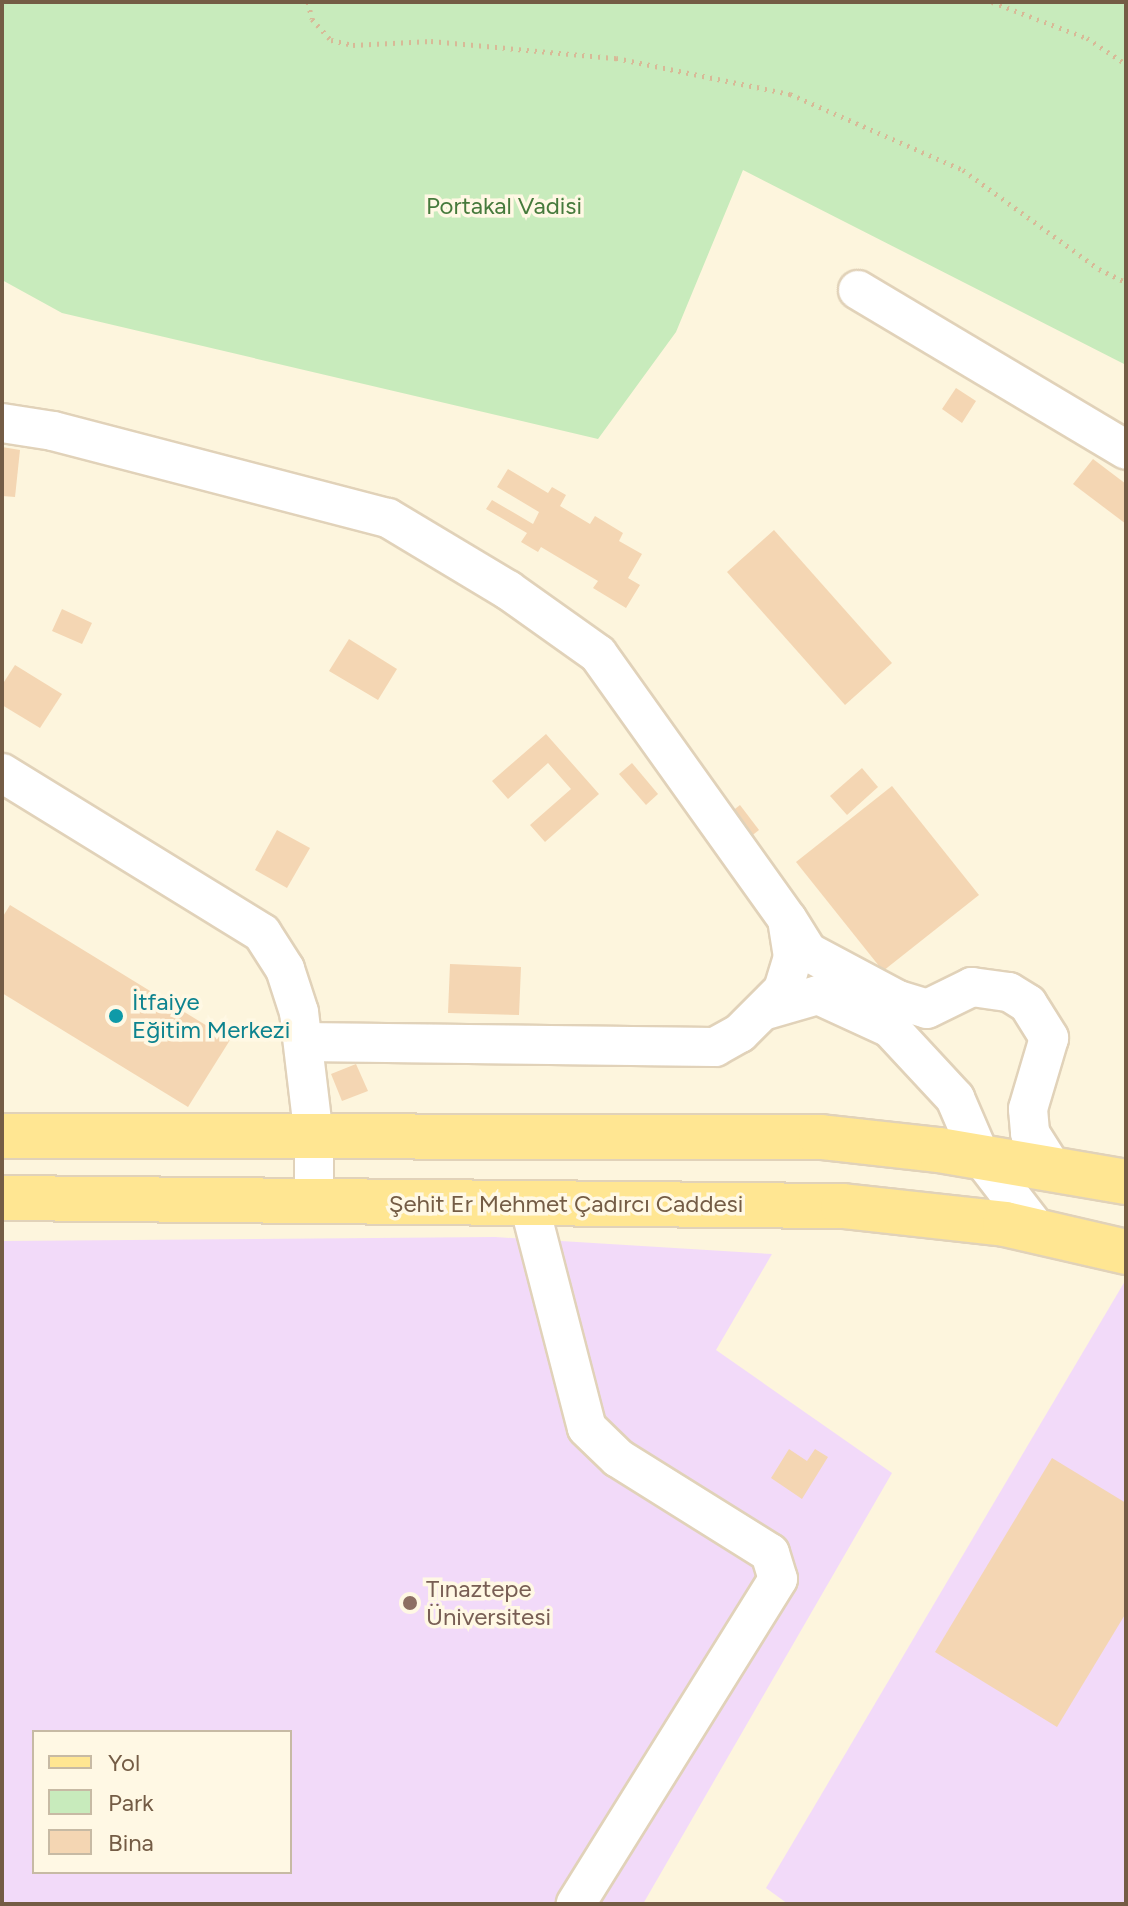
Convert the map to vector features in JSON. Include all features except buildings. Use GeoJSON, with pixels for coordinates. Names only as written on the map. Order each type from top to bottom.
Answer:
{"type":"FeatureCollection","features":[{"type":"Feature","properties":{"kind":"main road"},"geometry":{"type":"LineString","coordinates":[[2,1136],[821,1137],[980,1156],[1126,1182]]}},
{"type":"Feature","properties":{"kind":"main road","name":"Şehit Er Mehmet Çadırcı Caddesi"},"geometry":{"type":"LineString","coordinates":[[2,1198],[843,1206],[1037,1230],[1126,1252]]}},
{"type":"Feature","properties":{"kind":"lane"},"geometry":{"type":"LineString","coordinates":[[858,290],[1126,450]]}},
{"type":"Feature","properties":{"kind":"lane"},"geometry":{"type":"LineString","coordinates":[[2,423],[53,431],[388,518],[508,590],[598,654],[808,952],[898,1000],[927,1009],[946,1003],[972,987],[992,988],[1028,1004],[1049,1038],[1028,1109],[1030,1133],[1052,1168]]}},
{"type":"Feature","properties":{"kind":"lane"},"geometry":{"type":"LineString","coordinates":[[2,773],[262,933],[285,969],[303,1042],[314,1137],[314,1202]]}},
{"type":"Feature","properties":{"kind":"lane"},"geometry":{"type":"LineString","coordinates":[[303,1042],[697,1050],[740,1033],[766,1010],[792,970],[787,919]]}},
{"type":"Feature","properties":{"kind":"lane"},"geometry":{"type":"LineString","coordinates":[[766,1010],[818,995],[844,1003],[890,1028],[955,1098],[980,1156],[1037,1230]]}},
{"type":"Feature","properties":{"kind":"lane"},"geometry":{"type":"LineString","coordinates":[[934,1072],[926,1044],[946,1003]]}},
{"type":"Feature","properties":{"kind":"lane"},"geometry":{"type":"LineString","coordinates":[[529,1204],[587,1428],[618,1458],[770,1553],[778,1579],[576,1904]]}},
{"type":"Feature","properties":{"kind":"path"},"geometry":{"type":"LineString","coordinates":[[308,2],[312,19],[331,40],[353,45],[431,41],[616,58],[790,94],[963,170],[1099,269],[1126,282]]}},
{"type":"Feature","properties":{"kind":"path"},"geometry":{"type":"LineString","coordinates":[[992,2],[1087,38],[1126,64]]}},
{"type":"Feature","properties":{"kind":"shaded area","name":"Tınaztepe Üniversitesi"},"geometry":{"type":"Polygon","coordinates":[[[495,1237],[772,1254],[716,1350],[892,1473],[643,1904],[2,1904],[2,1241],[495,1237]]]}},
{"type":"Feature","properties":{"kind":"shaded area"},"geometry":{"type":"Polygon","coordinates":[[[1125,1281],[1126,1904],[788,1904],[766,1888],[1125,1281]]]}},
{"type":"Feature","properties":{"kind":"green space","name":"Portakal Vadisi"},"geometry":{"type":"Polygon","coordinates":[[[2,2],[1126,2],[1126,365],[743,170],[676,332],[598,439],[62,313],[2,280],[2,2]]]}},
{"type":"Feature","properties":{"kind":"place","name":"İtfaiye Eğitim Merkezi"},"geometry":{"type":"Point","coordinates":[116,1016]}},
{"type":"Feature","properties":{"kind":"place","name":"Tınaztepe Üniversitesi"},"geometry":{"type":"Point","coordinates":[410,1603]}}]}
